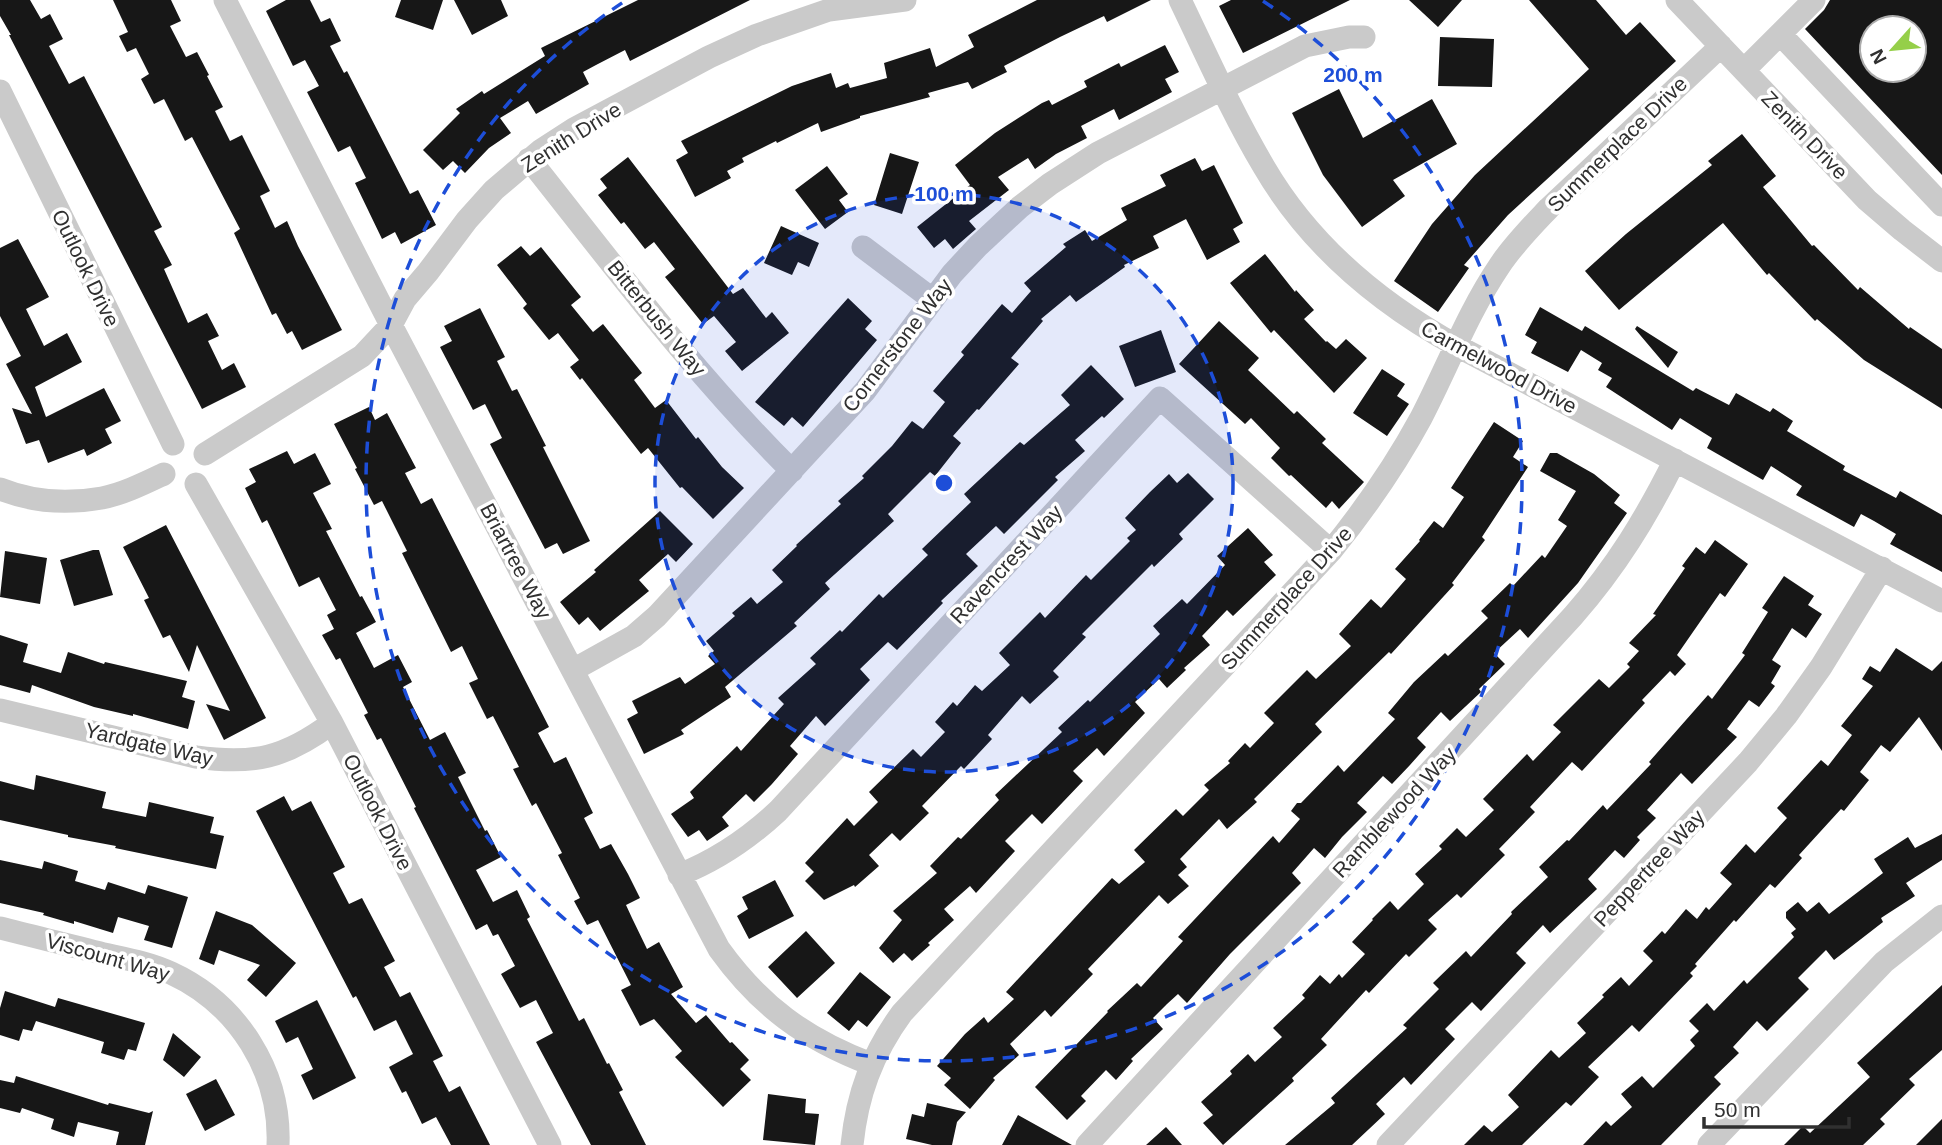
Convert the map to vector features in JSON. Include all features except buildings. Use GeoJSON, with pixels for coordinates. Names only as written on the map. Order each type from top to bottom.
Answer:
{"type":"FeatureCollection","features":[{"type":"Feature","properties":{"kind":"street","name":"Briartree Way"},"geometry":{"type":"LineString","coordinates":[[225,0],[391,325],[719,950],[757,995],[790,1024],[815,1040],[871,1064]]}},
{"type":"Feature","properties":{"kind":"street","name":"Zenith Drive"},"geometry":{"type":"LineString","coordinates":[[205,454],[362,356],[391,325],[405,299],[494,190],[529,159],[574,129],[709,57],[757,35],[829,10],[902,0]]}},
{"type":"Feature","properties":{"kind":"street","name":"Carmelwood Drive"},"geometry":{"type":"LineString","coordinates":[[1180,0],[1264,168],[1282,195],[1313,234],[1347,269],[1385,301],[1426,329],[1942,601]]}},
{"type":"Feature","properties":{"kind":"street","name":"Zenith Drive"},"geometry":{"type":"LineString","coordinates":[[1677,0],[1867,200],[1942,261]]}},
{"type":"Feature","properties":{"kind":"street"},"geometry":{"type":"LineString","coordinates":[[1744,70],[1814,0]]}},
{"type":"Feature","properties":{"kind":"street"},"geometry":{"type":"LineString","coordinates":[[1780,34],[1942,205]]}},
{"type":"Feature","properties":{"kind":"street","name":"Cornerstone Way"},"geometry":{"type":"LineString","coordinates":[[573,670],[634,636],[657,616],[883,369],[932,299],[978,246],[1020,207],[1098,153],[1305,46],[1349,37],[1364,37]]}},
{"type":"Feature","properties":{"kind":"street","name":"Summerplace Drive"},"geometry":{"type":"LineString","coordinates":[[852,1145],[855,1118],[871,1064],[884,1038],[902,1013],[1331,551],[1358,519],[1393,468],[1500,265],[1523,236],[1721,46]]}},
{"type":"Feature","properties":{"kind":"street","name":"Outlook Drive"},"geometry":{"type":"LineString","coordinates":[[0,91],[173,444]]}},
{"type":"Feature","properties":{"kind":"street","name":"Bitterbush Way"},"geometry":{"type":"LineString","coordinates":[[529,159],[696,368],[742,421],[792,471]]}},
{"type":"Feature","properties":{"kind":"street"},"geometry":{"type":"LineString","coordinates":[[863,247],[932,299]]}},
{"type":"Feature","properties":{"kind":"street","name":"Ravencrest Way"},"geometry":{"type":"LineString","coordinates":[[679,875],[728,852],[755,833],[778,811],[1160,398],[1331,551]]}},
{"type":"Feature","properties":{"kind":"street"},"geometry":{"type":"LineString","coordinates":[[173,444],[195,444],[205,454],[207,469],[196,484],[185,488],[178,486],[163,474],[163,456],[173,444]]}},
{"type":"Feature","properties":{"kind":"street","name":"Ramblewood Way"},"geometry":{"type":"LineString","coordinates":[[1087,1145],[1582,607],[1621,557],[1651,508],[1675,460]]}},
{"type":"Feature","properties":{"kind":"street"},"geometry":{"type":"LineString","coordinates":[[0,489],[20,497],[52,501],[103,498],[163,474]]}},
{"type":"Feature","properties":{"kind":"street","name":"Outlook Drive"},"geometry":{"type":"LineString","coordinates":[[196,484],[332,723],[551,1145]]}},
{"type":"Feature","properties":{"kind":"street","name":"Peppertree Way"},"geometry":{"type":"LineString","coordinates":[[1388,1145],[1748,762],[1821,667],[1882,568]]}},
{"type":"Feature","properties":{"kind":"street","name":"Yardgate Way"},"geometry":{"type":"LineString","coordinates":[[0,710],[222,761],[249,761],[274,755],[299,746],[332,723]]}},
{"type":"Feature","properties":{"kind":"street"},"geometry":{"type":"LineString","coordinates":[[1709,1145],[1884,962],[1942,916]]}},
{"type":"Feature","properties":{"kind":"street","name":"Viscount Way"},"geometry":{"type":"LineString","coordinates":[[0,928],[141,962],[171,973],[198,988],[223,1007],[253,1044],[272,1088],[278,1145]]}}]}
